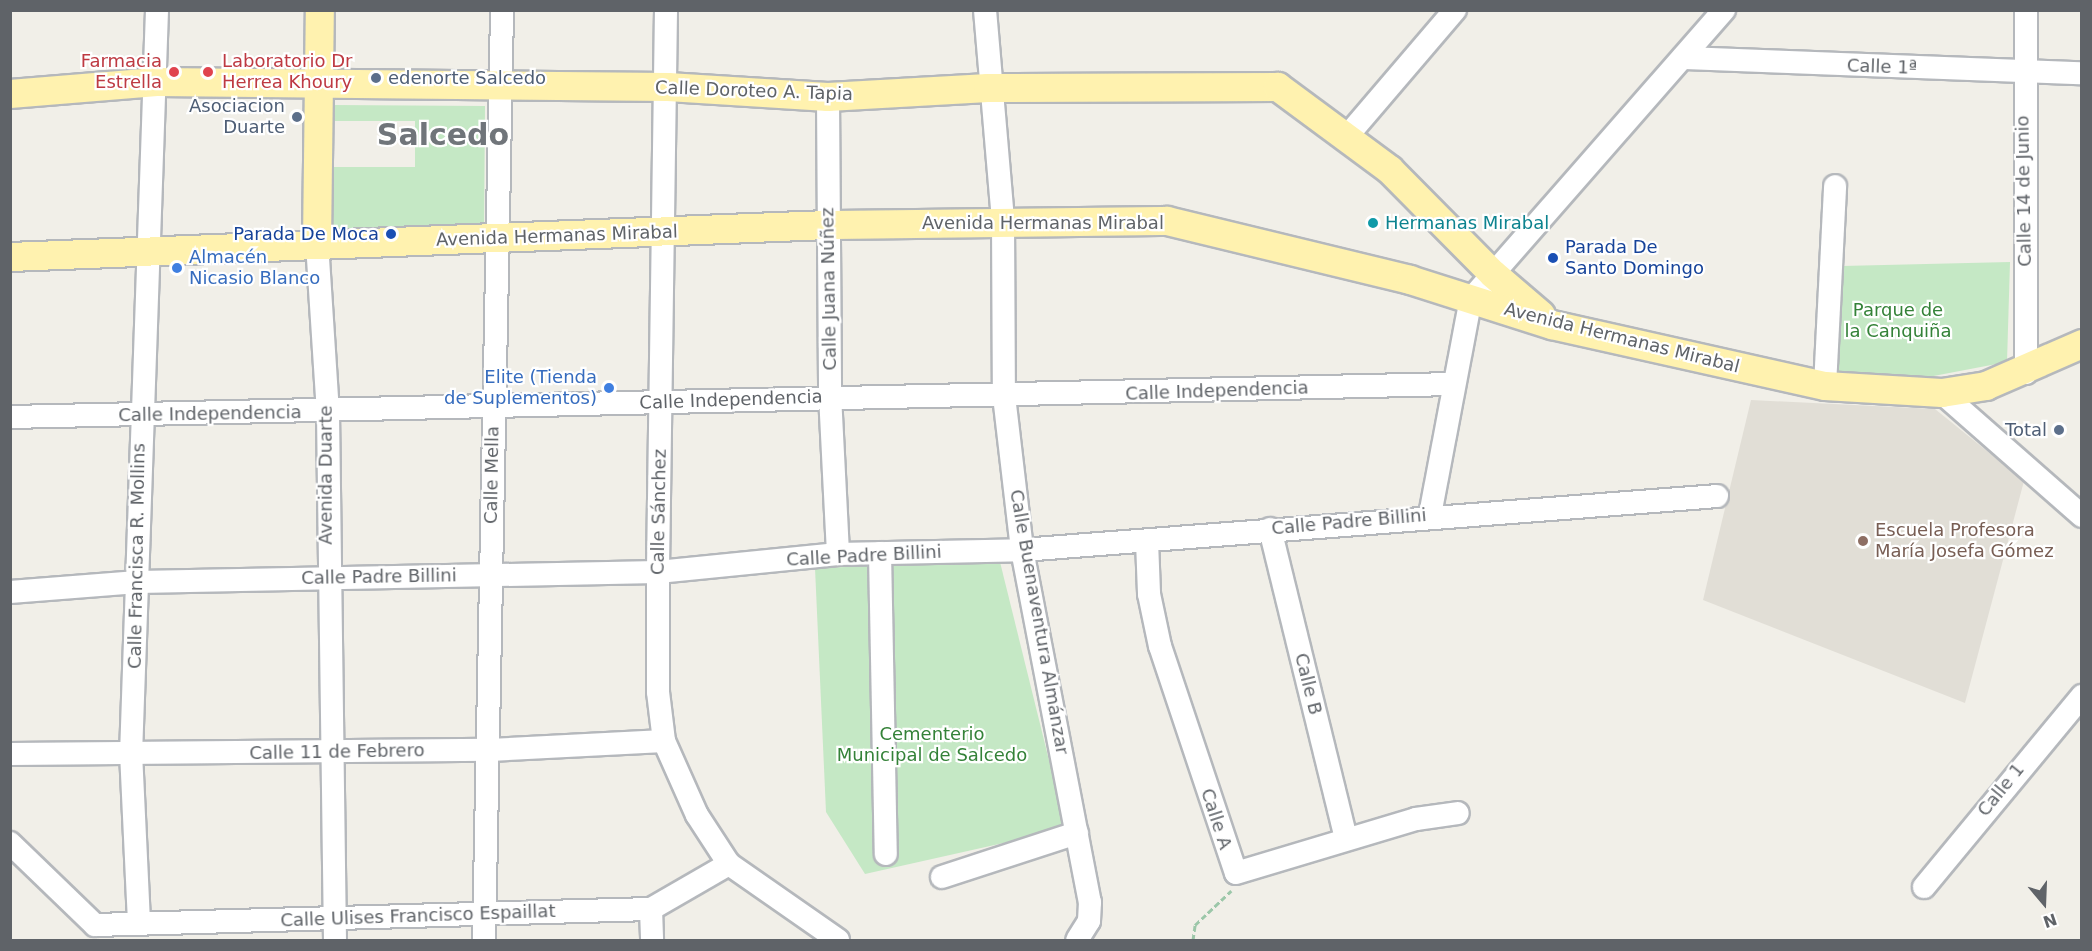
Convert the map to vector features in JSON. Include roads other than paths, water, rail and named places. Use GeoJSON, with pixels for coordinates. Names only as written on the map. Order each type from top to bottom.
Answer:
{"type":"FeatureCollection","features":[{"type":"Feature","properties":{"kind":"main road","name":"Avenida Duarte"},"geometry":{"type":"LineString","coordinates":[[317,243],[321,82],[320,10]]}},
{"type":"Feature","properties":{"kind":"main road","name":"Calle Doroteo A. Tapia"},"geometry":{"type":"LineString","coordinates":[[10,94],[157,82],[668,87],[828,97],[988,88],[1278,87],[1349,134],[1492,274],[1552,324]]}},
{"type":"Feature","properties":{"kind":"main road","name":"Avenida Hermanas Mirabal"},"geometry":{"type":"LineString","coordinates":[[10,257],[317,243],[494,240],[828,225],[1003,220],[1167,221],[1471,299],[1552,324],[1825,386],[1942,393],[2026,373],[2082,344]]}},
{"type":"Feature","properties":{"kind":"street","name":"Calle Francisca R. Mollins"},"geometry":{"type":"LineString","coordinates":[[139,922],[131,755],[147,250],[157,82],[157,10]]}},
{"type":"Feature","properties":{"kind":"street","name":"Calle Mella"},"geometry":{"type":"LineString","coordinates":[[484,940],[490,750],[489,575],[494,410],[494,240],[502,84],[502,10]]}},
{"type":"Feature","properties":{"kind":"street","name":"Calle Sánchez"},"geometry":{"type":"LineString","coordinates":[[666,10],[668,87],[657,692],[664,741],[697,815],[729,864],[838,940]]}},
{"type":"Feature","properties":{"kind":"street","name":"Calle Buenaventura Almánzar"},"geometry":{"type":"LineString","coordinates":[[985,10],[988,88],[1003,220],[1004,396],[1022,550],[1091,912],[1077,940]]}},
{"type":"Feature","properties":{"kind":"street"},"geometry":{"type":"LineString","coordinates":[[1430,515],[1452,384],[1471,299],[1724,10]]}},
{"type":"Feature","properties":{"kind":"street","name":"Calle 14 de Junio"},"geometry":{"type":"LineString","coordinates":[[2026,10],[2022,73],[2026,373]]}},
{"type":"Feature","properties":{"kind":"street"},"geometry":{"type":"LineString","coordinates":[[1349,134],[1442,16]]}},
{"type":"Feature","properties":{"kind":"street","name":"Calle 1ª"},"geometry":{"type":"LineString","coordinates":[[1683,58],[2082,74]]}},
{"type":"Feature","properties":{"kind":"street","name":"Calle Juana Núñez"},"geometry":{"type":"LineString","coordinates":[[828,97],[830,395],[838,554]]}},
{"type":"Feature","properties":{"kind":"street"},"geometry":{"type":"LineString","coordinates":[[1825,386],[1835,186]]}},
{"type":"Feature","properties":{"kind":"street","name":"Avenida Duarte"},"geometry":{"type":"LineString","coordinates":[[317,243],[328,413],[326,578],[333,752],[335,931]]}},
{"type":"Feature","properties":{"kind":"street","name":"Calle Independencia"},"geometry":{"type":"LineString","coordinates":[[10,417],[494,410],[830,395],[1004,396],[1452,384]]}},
{"type":"Feature","properties":{"kind":"street"},"geometry":{"type":"LineString","coordinates":[[1942,393],[2082,516]]}},
{"type":"Feature","properties":{"kind":"street","name":"Calle Padre Billini"},"geometry":{"type":"LineString","coordinates":[[10,592],[138,582],[658,572],[838,554],[1022,550],[1430,515],[1717,496]]}},
{"type":"Feature","properties":{"kind":"street","name":"Calle B"},"geometry":{"type":"LineString","coordinates":[[1270,529],[1346,838]]}},
{"type":"Feature","properties":{"kind":"street","name":"Calle A"},"geometry":{"type":"LineString","coordinates":[[1147,541],[1149,594],[1160,646],[1236,873],[1346,838],[1458,813]]}},
{"type":"Feature","properties":{"kind":"street"},"geometry":{"type":"LineString","coordinates":[[880,553],[886,854]]}},
{"type":"Feature","properties":{"kind":"street","name":"Calle 1"},"geometry":{"type":"LineString","coordinates":[[1924,887],[2082,696]]}},
{"type":"Feature","properties":{"kind":"street","name":"Calle 11 de Febrero"},"geometry":{"type":"LineString","coordinates":[[10,754],[131,755],[490,750],[664,741]]}},
{"type":"Feature","properties":{"kind":"street"},"geometry":{"type":"LineString","coordinates":[[942,877],[1077,833]]}},
{"type":"Feature","properties":{"kind":"street"},"geometry":{"type":"LineString","coordinates":[[10,843],[94,933]]}},
{"type":"Feature","properties":{"kind":"street","name":"Calle Ulises Francisco Espaillat"},"geometry":{"type":"LineString","coordinates":[[94,933],[139,922],[335,931],[484,913],[651,909],[729,864]]}},
{"type":"Feature","properties":{"kind":"street"},"geometry":{"type":"LineString","coordinates":[[651,909],[652,940]]}},
{"type":"Feature","properties":{"kind":"place","name":"Farmacia Estrella"},"geometry":{"type":"Point","coordinates":[174,72]}},
{"type":"Feature","properties":{"kind":"place","name":"Laboratorio Dr Herrea Khoury"},"geometry":{"type":"Point","coordinates":[208,72]}},
{"type":"Feature","properties":{"kind":"place","name":"edenorte Salcedo"},"geometry":{"type":"Point","coordinates":[376,78]}},
{"type":"Feature","properties":{"kind":"place","name":"Asociacion Duarte"},"geometry":{"type":"Point","coordinates":[297,117]}},
{"type":"Feature","properties":{"kind":"place","name":"Hermanas Mirabal"},"geometry":{"type":"Point","coordinates":[1373,223]}},
{"type":"Feature","properties":{"kind":"place","name":"Parada De Moca"},"geometry":{"type":"Point","coordinates":[391,234]}},
{"type":"Feature","properties":{"kind":"place","name":"Parada De Santo Domingo"},"geometry":{"type":"Point","coordinates":[1553,258]}},
{"type":"Feature","properties":{"kind":"place","name":"Almacén Nicasio Blanco"},"geometry":{"type":"Point","coordinates":[177,268]}},
{"type":"Feature","properties":{"kind":"place","name":"Elite (Tienda de Suplementos)"},"geometry":{"type":"Point","coordinates":[609,388]}},
{"type":"Feature","properties":{"kind":"place","name":"Total"},"geometry":{"type":"Point","coordinates":[2059,430]}},
{"type":"Feature","properties":{"kind":"place","name":"Escuela Profesora María Josefa Gómez"},"geometry":{"type":"Point","coordinates":[1863,541]}},
{"type":"Feature","properties":{"kind":"district","name":"Salcedo"},"geometry":{"type":"Point","coordinates":[443,135]}},
{"type":"Feature","properties":{"kind":"park label","name":"Parque de la Canquiña"},"geometry":{"type":"Point","coordinates":[1898,321]}},
{"type":"Feature","properties":{"kind":"park label","name":"Cementerio Municipal de Salcedo"},"geometry":{"type":"Point","coordinates":[932,745]}}]}
